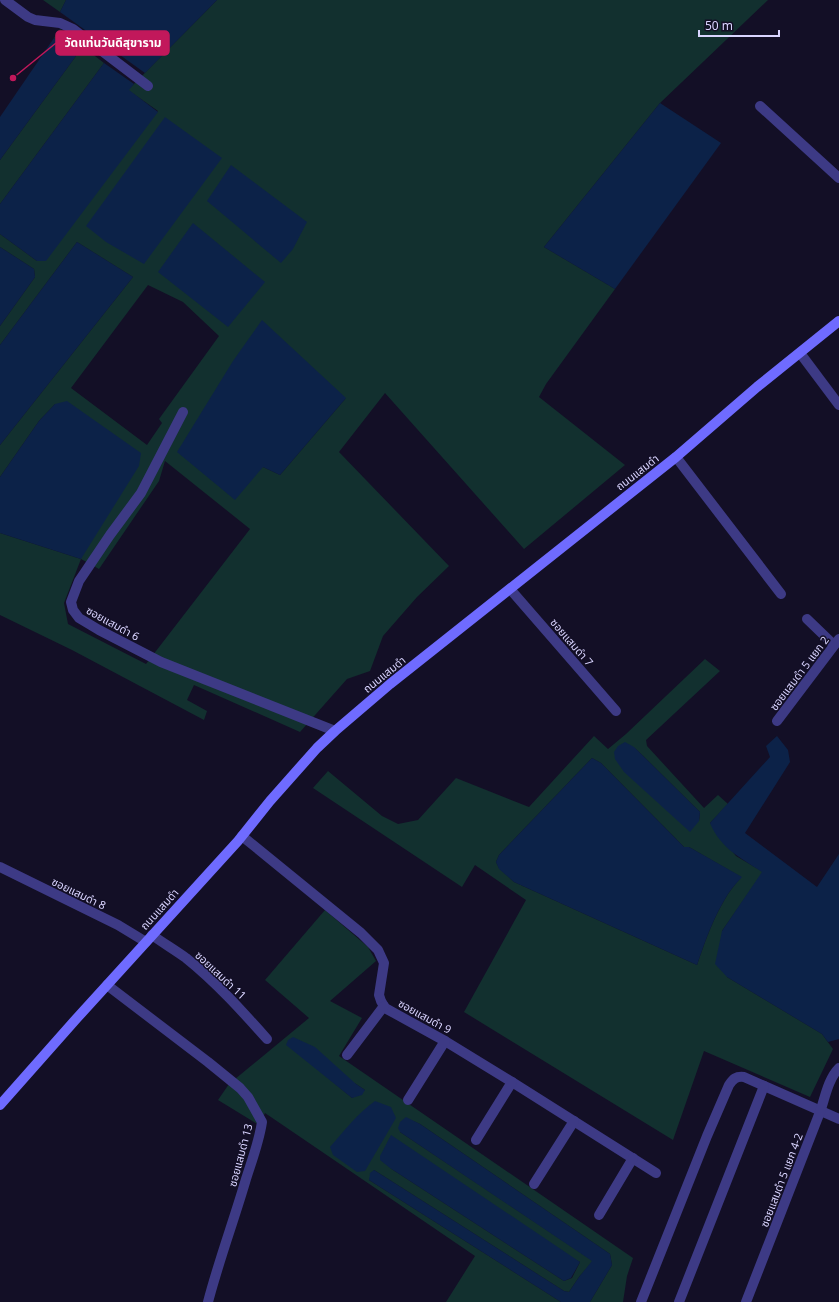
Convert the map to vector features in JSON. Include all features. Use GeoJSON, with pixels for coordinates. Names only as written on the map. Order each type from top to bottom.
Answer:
{"type":"FeatureCollection","features":[{"type":"Feature","properties":{"kind":"street"},"geometry":{"type":"LineString","coordinates":[[5,0],[28,17],[35,20],[60,23],[73,29],[148,86]]}},
{"type":"Feature","properties":{"kind":"street"},"geometry":{"type":"LineString","coordinates":[[760,106],[839,178]]}},
{"type":"Feature","properties":{"kind":"street","name":"ถนนแสมดำ"},"geometry":{"type":"LineString","coordinates":[[0,1105],[242,836],[270,801],[317,748],[335,731],[390,684],[676,457],[758,387],[839,321]]}},
{"type":"Feature","properties":{"kind":"street"},"geometry":{"type":"LineString","coordinates":[[800,353],[839,405]]}},
{"type":"Feature","properties":{"kind":"street","name":"ซอยแสมดำ 6"},"geometry":{"type":"LineString","coordinates":[[183,412],[141,493],[79,581],[71,602],[72,610],[79,618],[99,630],[161,662],[335,731]]}},
{"type":"Feature","properties":{"kind":"street"},"geometry":{"type":"LineString","coordinates":[[676,457],[780,594]]}},
{"type":"Feature","properties":{"kind":"street","name":"ซอยแสมดำ 7"},"geometry":{"type":"LineString","coordinates":[[510,589],[616,711]]}},
{"type":"Feature","properties":{"kind":"street"},"geometry":{"type":"LineString","coordinates":[[807,619],[837,642]]}},
{"type":"Feature","properties":{"kind":"street","name":"ซอยแสมดำ 5 แยก 2"},"geometry":{"type":"LineString","coordinates":[[777,721],[837,642]]}},
{"type":"Feature","properties":{"kind":"street","name":"ซอยแสมดำ 9"},"geometry":{"type":"LineString","coordinates":[[242,836],[361,933],[378,950],[384,963],[379,995],[384,1006],[512,1082],[656,1173]]}},
{"type":"Feature","properties":{"kind":"street","name":"ซอยแสมดำ 8"},"geometry":{"type":"LineString","coordinates":[[0,867],[118,925],[149,938]]}},
{"type":"Feature","properties":{"kind":"street","name":"ซอยแสมดำ 11"},"geometry":{"type":"LineString","coordinates":[[149,938],[186,958],[235,1003],[267,1040]]}},
{"type":"Feature","properties":{"kind":"street","name":"ซอยแสมดำ 13"},"geometry":{"type":"LineString","coordinates":[[107,985],[240,1088],[248,1097],[262,1122],[258,1142],[208,1302]]}},
{"type":"Feature","properties":{"kind":"street"},"geometry":{"type":"LineString","coordinates":[[347,1055],[384,1006]]}},
{"type":"Feature","properties":{"kind":"street"},"geometry":{"type":"LineString","coordinates":[[408,1100],[445,1041]]}},
{"type":"Feature","properties":{"kind":"street","name":"ซอยแสมดำ 5 แยก 4-2"},"geometry":{"type":"LineString","coordinates":[[746,1302],[834,1073],[839,1068]]}},
{"type":"Feature","properties":{"kind":"street"},"geometry":{"type":"LineString","coordinates":[[641,1302],[707,1136],[729,1085],[734,1078],[738,1076],[744,1077],[839,1120]]}},
{"type":"Feature","properties":{"kind":"street"},"geometry":{"type":"LineString","coordinates":[[476,1140],[512,1082]]}},
{"type":"Feature","properties":{"kind":"street"},"geometry":{"type":"LineString","coordinates":[[679,1302],[764,1086]]}},
{"type":"Feature","properties":{"kind":"street"},"geometry":{"type":"LineString","coordinates":[[534,1184],[574,1121]]}},
{"type":"Feature","properties":{"kind":"street"},"geometry":{"type":"LineString","coordinates":[[599,1215],[634,1158]]}},
{"type":"Feature","properties":{"kind":"green space"},"geometry":{"type":"Polygon","coordinates":[[[43,0],[66,0],[60,12],[43,0]]]}},
{"type":"Feature","properties":{"kind":"green space"},"geometry":{"type":"Polygon","coordinates":[[[217,0],[768,0],[660,103],[544,247],[615,289],[546,384],[539,397],[625,465],[524,549],[385,393],[339,452],[449,566],[417,597],[383,636],[370,671],[347,679],[300,732],[194,685],[187,700],[207,711],[204,720],[72,650],[0,615],[0,533],[81,559],[55,404],[39,421],[0,477],[0,445],[133,277],[77,242],[0,345],[0,326],[35,277],[34,269],[0,247],[0,234],[37,261],[158,111],[128,90],[217,0]],[[148,285],[71,388],[147,445],[162,423],[159,419],[219,336],[183,302],[148,285]],[[346,398],[263,467],[280,475],[346,398]],[[165,461],[159,481],[99,569],[81,559],[64,603],[68,624],[146,664],[250,529],[165,461]]]}},
{"type":"Feature","properties":{"kind":"green space"},"geometry":{"type":"Polygon","coordinates":[[[60,29],[104,63],[0,204],[0,160],[76,56],[54,38],[60,29]]]}},
{"type":"Feature","properties":{"kind":"green space"},"geometry":{"type":"Polygon","coordinates":[[[705,659],[720,671],[646,740],[647,746],[704,808],[718,795],[728,804],[710,823],[736,856],[763,872],[722,931],[727,977],[822,1034],[833,1049],[810,1097],[704,1051],[673,1140],[464,1012],[526,900],[475,865],[462,887],[313,788],[328,771],[382,816],[398,824],[418,820],[456,778],[529,807],[594,736],[608,749],[626,734],[705,659]],[[634,747],[699,821],[700,812],[634,747]],[[592,758],[499,855],[496,862],[499,868],[514,882],[697,965],[718,911],[728,894],[741,877],[689,847],[684,847],[601,763],[592,758]]]}},
{"type":"Feature","properties":{"kind":"green space"},"geometry":{"type":"Polygon","coordinates":[[[325,910],[368,947],[376,961],[330,1001],[362,1018],[339,1056],[633,1258],[627,1276],[623,1302],[590,1302],[612,1265],[610,1254],[420,1124],[406,1118],[400,1132],[593,1261],[579,1277],[569,1292],[564,1291],[374,1170],[369,1180],[561,1302],[446,1302],[475,1256],[265,1113],[259,1125],[218,1100],[229,1084],[309,1018],[265,980],[325,910]],[[304,1058],[352,1098],[365,1090],[356,1084],[304,1058]],[[390,1168],[564,1281],[572,1278],[580,1262],[390,1168]]]}},
{"type":"Feature","properties":{"kind":"water"},"geometry":{"type":"Polygon","coordinates":[[[66,0],[217,0],[145,73],[60,12],[66,0]]]}},
{"type":"Feature","properties":{"kind":"water"},"geometry":{"type":"Polygon","coordinates":[[[54,38],[76,56],[0,160],[0,117],[54,38]]]}},
{"type":"Feature","properties":{"kind":"water"},"geometry":{"type":"Polygon","coordinates":[[[104,63],[134,84],[129,90],[158,112],[46,261],[37,261],[0,234],[0,204],[104,63]]]}},
{"type":"Feature","properties":{"kind":"water"},"geometry":{"type":"Polygon","coordinates":[[[660,103],[721,143],[615,289],[544,247],[660,103]]]}},
{"type":"Feature","properties":{"kind":"water"},"geometry":{"type":"Polygon","coordinates":[[[165,117],[222,158],[144,264],[106,242],[86,226],[165,117]]]}},
{"type":"Feature","properties":{"kind":"water"},"geometry":{"type":"Polygon","coordinates":[[[231,165],[307,222],[293,249],[281,263],[207,201],[231,165]]]}},
{"type":"Feature","properties":{"kind":"water"},"geometry":{"type":"Polygon","coordinates":[[[193,223],[265,282],[228,327],[158,272],[193,223]]]}},
{"type":"Feature","properties":{"kind":"water"},"geometry":{"type":"Polygon","coordinates":[[[77,242],[133,277],[0,445],[0,345],[77,242]]]}},
{"type":"Feature","properties":{"kind":"water"},"geometry":{"type":"Polygon","coordinates":[[[0,247],[34,269],[35,277],[0,326],[0,247]]]}},
{"type":"Feature","properties":{"kind":"water"},"geometry":{"type":"Polygon","coordinates":[[[262,320],[346,398],[280,475],[263,467],[235,500],[177,452],[233,361],[262,320]]]}},
{"type":"Feature","properties":{"kind":"water"},"geometry":{"type":"Polygon","coordinates":[[[67,401],[141,453],[139,466],[81,559],[0,533],[0,477],[39,421],[55,404],[67,401]]]}},
{"type":"Feature","properties":{"kind":"water"},"geometry":{"type":"Polygon","coordinates":[[[777,736],[788,750],[790,762],[745,833],[817,887],[839,854],[839,1039],[828,1042],[822,1034],[727,977],[715,964],[722,931],[762,872],[725,846],[714,832],[710,823],[770,757],[766,746],[777,736]]]}},
{"type":"Feature","properties":{"kind":"water"},"geometry":{"type":"Polygon","coordinates":[[[625,742],[634,747],[700,812],[699,821],[690,832],[624,772],[615,759],[614,752],[618,746],[625,742]]]}},
{"type":"Feature","properties":{"kind":"water"},"geometry":{"type":"Polygon","coordinates":[[[592,758],[601,763],[684,847],[689,847],[742,877],[718,911],[697,965],[514,882],[499,869],[496,862],[499,855],[592,758]]]}},
{"type":"Feature","properties":{"kind":"water"},"geometry":{"type":"Polygon","coordinates":[[[293,1037],[315,1047],[356,1084],[365,1090],[362,1095],[352,1098],[286,1045],[288,1040],[293,1037]]]}},
{"type":"Feature","properties":{"kind":"water"},"geometry":{"type":"Polygon","coordinates":[[[375,1101],[391,1107],[396,1118],[365,1171],[357,1172],[333,1155],[330,1147],[357,1117],[375,1101]]]}},
{"type":"Feature","properties":{"kind":"water"},"geometry":{"type":"Polygon","coordinates":[[[406,1117],[420,1124],[610,1254],[612,1265],[590,1302],[561,1302],[369,1180],[370,1173],[374,1170],[564,1291],[569,1292],[592,1261],[400,1132],[398,1128],[400,1122],[406,1117]]]}},
{"type":"Feature","properties":{"kind":"water"},"geometry":{"type":"Polygon","coordinates":[[[391,1135],[580,1262],[571,1278],[564,1281],[390,1168],[380,1160],[380,1156],[391,1135]]]}},
{"type":"Feature","properties":{"kind":"place","name":"วัดแท่นวันดีสุขาราม"},"geometry":{"type":"Point","coordinates":[13,78]}}]}
